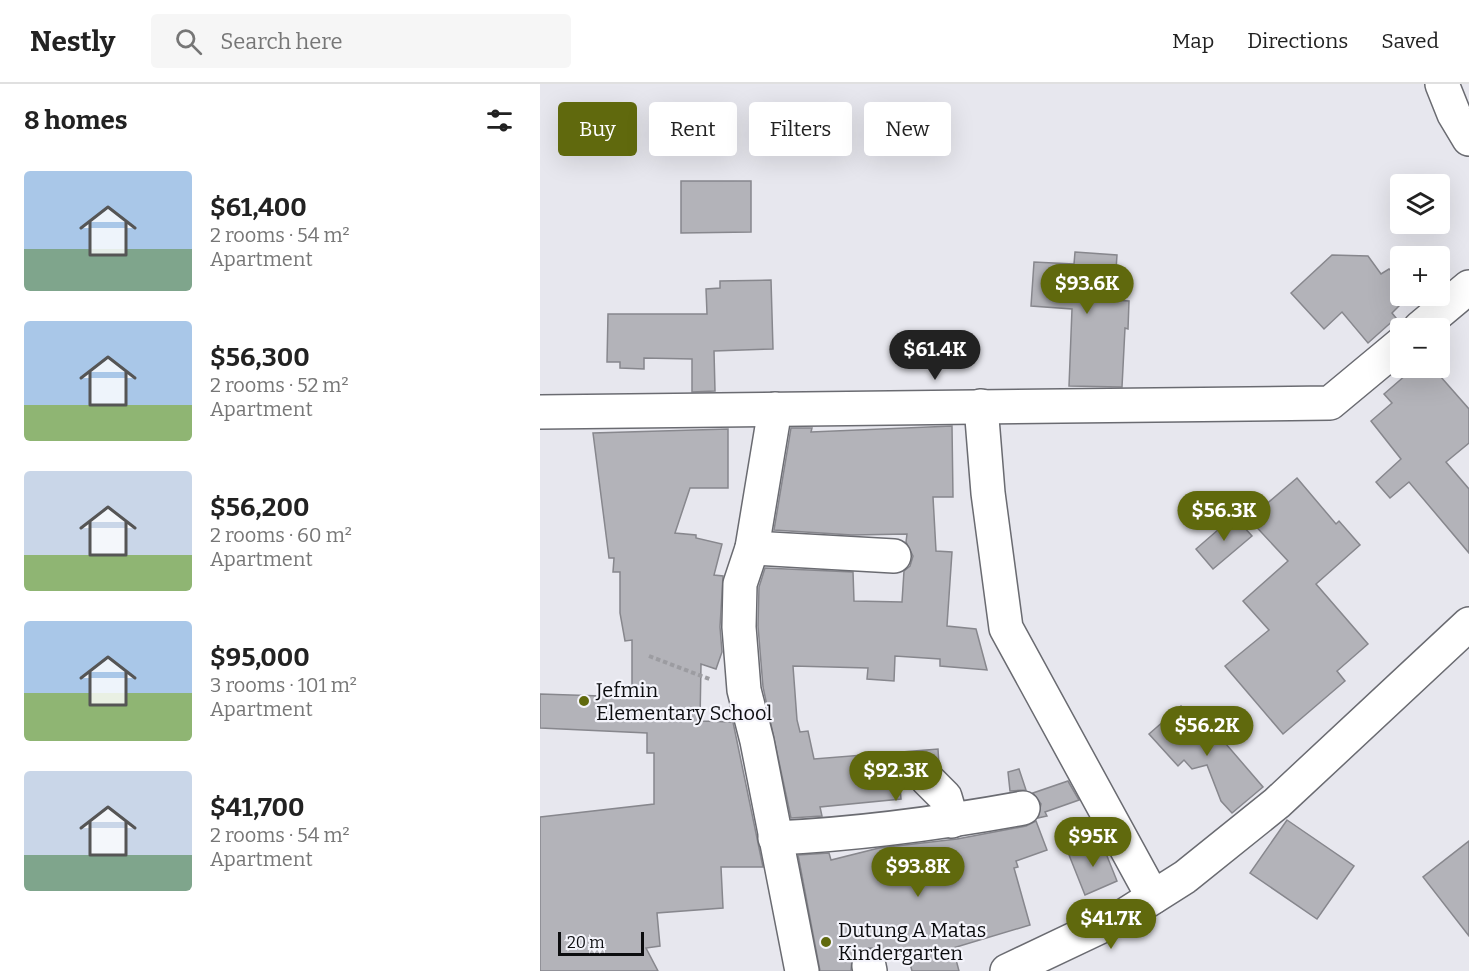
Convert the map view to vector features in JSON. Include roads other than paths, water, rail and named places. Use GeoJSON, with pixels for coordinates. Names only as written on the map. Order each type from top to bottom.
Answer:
{"type":"FeatureCollection","features":[{"type":"Feature","properties":{"kind":"street"},"geometry":{"type":"LineString","coordinates":[[1442,84],[1454,114],[1469,139]]}},
{"type":"Feature","properties":{"kind":"street"},"geometry":{"type":"LineString","coordinates":[[1432,318],[1469,287]]}},
{"type":"Feature","properties":{"kind":"street"},"geometry":{"type":"LineString","coordinates":[[540,412],[1330,403],[1390,353]]}},
{"type":"Feature","properties":{"kind":"street"},"geometry":{"type":"LineString","coordinates":[[981,406],[988,493],[1006,628],[1154,897]]}},
{"type":"Feature","properties":{"kind":"street"},"geometry":{"type":"LineString","coordinates":[[775,409],[752,548],[740,584],[739,627],[744,690],[757,741],[802,971]]}},
{"type":"Feature","properties":{"kind":"street"},"geometry":{"type":"LineString","coordinates":[[752,548],[894,556]]}},
{"type":"Feature","properties":{"kind":"street"},"geometry":{"type":"LineString","coordinates":[[1007,971],[1125,915],[1185,876],[1277,803],[1469,624]]}},
{"type":"Feature","properties":{"kind":"street"},"geometry":{"type":"LineString","coordinates":[[927,779],[945,797],[952,820]]}},
{"type":"Feature","properties":{"kind":"street"},"geometry":{"type":"LineString","coordinates":[[775,838],[827,836],[952,820],[1023,808]]}},
{"type":"Feature","properties":{"kind":"place","name":"Jefmin Elementary School"},"geometry":{"type":"Point","coordinates":[584,701]}},
{"type":"Feature","properties":{"kind":"place","name":"Dutung A Matas Kindergarten"},"geometry":{"type":"Point","coordinates":[826,942]}}]}
